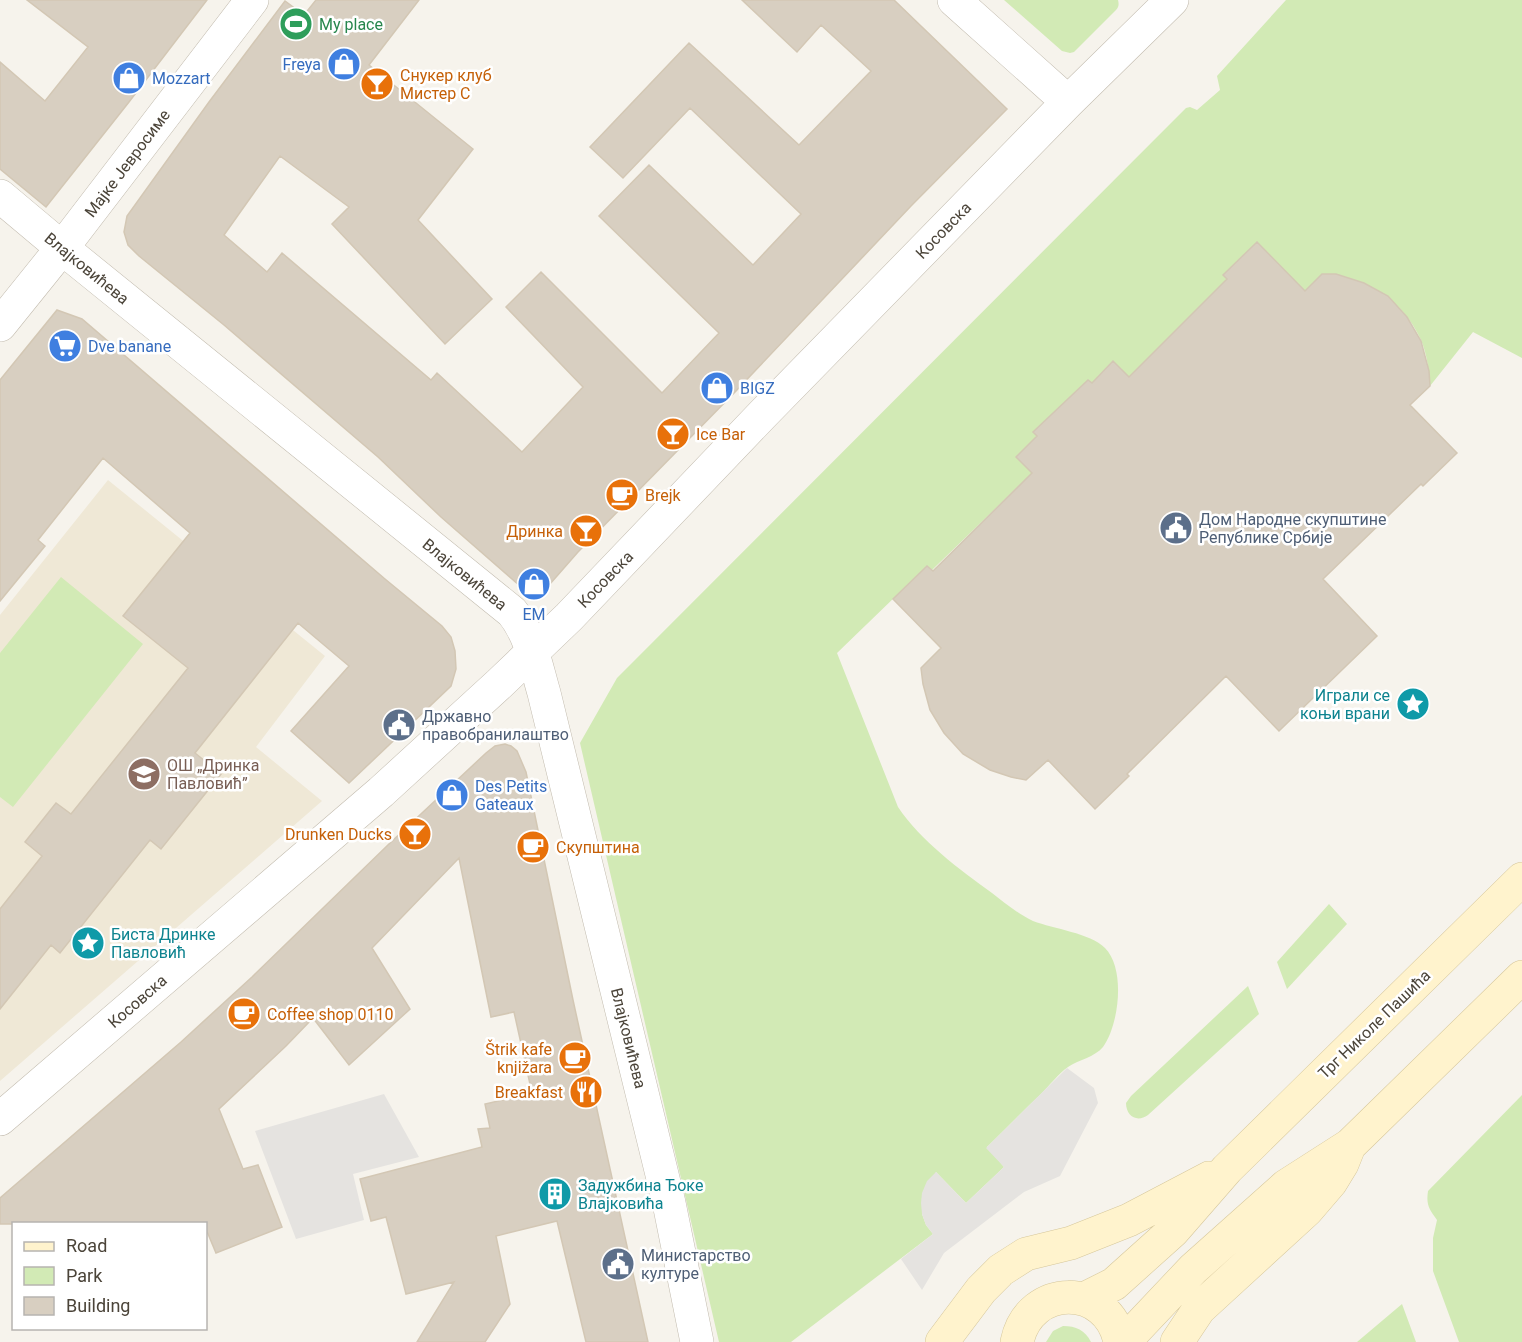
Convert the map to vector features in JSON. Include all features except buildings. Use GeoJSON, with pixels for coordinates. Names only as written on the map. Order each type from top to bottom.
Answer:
{"type":"FeatureCollection","features":[{"type":"Feature","properties":{"kind":"main road","name":"Трг Николе Пашића"},"geometry":{"type":"LineString","coordinates":[[1017,1342],[1019,1331],[1027,1317],[1038,1306],[1053,1299],[1068,1297],[1084,1299],[1114,1284],[1173,1231],[1227,1169],[1522,879]]}},
{"type":"Feature","properties":{"kind":"main road"},"geometry":{"type":"LineString","coordinates":[[1084,1299],[1106,1312],[1122,1342],[1193,1269],[1286,1186],[1350,1145],[1522,977]]}},
{"type":"Feature","properties":{"kind":"main road"},"geometry":{"type":"LineString","coordinates":[[1177,1342],[1199,1309],[1307,1210],[1331,1182],[1350,1145]]}},
{"type":"Feature","properties":{"kind":"main road","name":"Трг Николе Пашића"},"geometry":{"type":"LineString","coordinates":[[942,1342],[981,1290],[1001,1270],[1026,1254],[1071,1243],[1129,1220],[1227,1169]]}},
{"type":"Feature","properties":{"kind":"street","name":"Мајке Јевросиме"},"geometry":{"type":"LineString","coordinates":[[0,325],[62,248],[252,0]]}},
{"type":"Feature","properties":{"kind":"street"},"geometry":{"type":"LineString","coordinates":[[954,0],[1068,102]]}},
{"type":"Feature","properties":{"kind":"street","name":"Косовска"},"geometry":{"type":"LineString","coordinates":[[0,1118],[381,792],[499,684],[569,617],[762,415],[1068,102],[1172,0]]}},
{"type":"Feature","properties":{"kind":"street","name":"Влајковићева"},"geometry":{"type":"LineString","coordinates":[[0,196],[512,612],[521,623],[532,651],[547,705],[669,1203],[697,1342]]}},
{"type":"Feature","properties":{"kind":"shaded area","name":"ОШ „Дринка Павловић”"},"geometry":{"type":"Polygon","coordinates":[[[108,480],[325,656],[256,747],[322,801],[0,1081],[0,615],[108,480]]]}},
{"type":"Feature","properties":{"kind":"shaded area"},"geometry":{"type":"Polygon","coordinates":[[[1067,1068],[1094,1088],[1098,1103],[1060,1176],[1024,1192],[944,1253],[922,1290],[901,1259],[933,1234],[922,1214],[922,1193],[927,1181],[936,1172],[966,1203],[1004,1167],[986,1148],[1067,1068]]]}},
{"type":"Feature","properties":{"kind":"shaded area"},"geometry":{"type":"Polygon","coordinates":[[[384,1094],[419,1157],[353,1174],[364,1220],[296,1239],[255,1131],[384,1094]]]}},
{"type":"Feature","properties":{"kind":"green space"},"geometry":{"type":"Polygon","coordinates":[[[1004,0],[1118,0],[1119,4],[1118,8],[1074,52],[1070,53],[1062,51],[1004,0]]]}},
{"type":"Feature","properties":{"kind":"green space"},"geometry":{"type":"Polygon","coordinates":[[[1286,0],[1522,0],[1522,358],[1473,332],[1430,386],[1425,351],[1421,340],[1404,313],[1393,302],[1367,285],[1338,276],[1322,274],[1302,295],[1290,276],[1257,242],[1223,275],[1228,280],[1129,377],[1113,361],[1092,383],[1088,380],[1034,432],[1037,436],[1016,457],[1032,473],[932,570],[927,566],[837,653],[898,807],[907,819],[941,854],[1017,912],[1033,921],[1090,939],[1105,948],[1112,957],[1116,969],[1118,997],[1116,1012],[1109,1037],[1103,1047],[1057,1076],[987,1147],[1004,1167],[966,1203],[936,1172],[922,1214],[933,1234],[791,1342],[719,1342],[580,743],[617,678],[1186,108],[1197,110],[1220,90],[1217,76],[1286,0]]]}},
{"type":"Feature","properties":{"kind":"green space"},"geometry":{"type":"Polygon","coordinates":[[[61,577],[143,644],[13,807],[0,797],[0,653],[61,577]]]}},
{"type":"Feature","properties":{"kind":"green space"},"geometry":{"type":"Polygon","coordinates":[[[1329,904],[1347,924],[1287,989],[1277,962],[1329,904]]]}},
{"type":"Feature","properties":{"kind":"green space"},"geometry":{"type":"Polygon","coordinates":[[[1248,986],[1259,1014],[1148,1115],[1136,1118],[1130,1115],[1126,1103],[1131,1096],[1248,986]]]}},
{"type":"Feature","properties":{"kind":"green space"},"geometry":{"type":"Polygon","coordinates":[[[1522,1095],[1522,1342],[1459,1342],[1433,1271],[1433,1238],[1437,1220],[1429,1207],[1428,1191],[1522,1095]]]}},
{"type":"Feature","properties":{"kind":"green space"},"geometry":{"type":"Polygon","coordinates":[[[1402,1304],[1416,1342],[1357,1342],[1402,1304]]]}},
{"type":"Feature","properties":{"kind":"green space"},"geometry":{"type":"Polygon","coordinates":[[[1063,1326],[1080,1330],[1091,1342],[1046,1342],[1053,1331],[1063,1326]]]}},
{"type":"Feature","properties":{"kind":"place","name":"My place"},"geometry":{"type":"Point","coordinates":[296,24]}},
{"type":"Feature","properties":{"kind":"place","name":"Freya"},"geometry":{"type":"Point","coordinates":[344,64]}},
{"type":"Feature","properties":{"kind":"place","name":"Mozzart"},"geometry":{"type":"Point","coordinates":[129,78]}},
{"type":"Feature","properties":{"kind":"place","name":"Снукер клуб Мистер С"},"geometry":{"type":"Point","coordinates":[377,84]}},
{"type":"Feature","properties":{"kind":"place","name":"Dve banane"},"geometry":{"type":"Point","coordinates":[65,346]}},
{"type":"Feature","properties":{"kind":"place","name":"BIGZ"},"geometry":{"type":"Point","coordinates":[717,388]}},
{"type":"Feature","properties":{"kind":"place","name":"Ice Bar"},"geometry":{"type":"Point","coordinates":[673,434]}},
{"type":"Feature","properties":{"kind":"place","name":"Brejk"},"geometry":{"type":"Point","coordinates":[622,495]}},
{"type":"Feature","properties":{"kind":"place","name":"Дом Народне скупштине Републике Србије"},"geometry":{"type":"Point","coordinates":[1176,528]}},
{"type":"Feature","properties":{"kind":"place","name":"Дринка"},"geometry":{"type":"Point","coordinates":[586,531]}},
{"type":"Feature","properties":{"kind":"place","name":"ЕМ"},"geometry":{"type":"Point","coordinates":[534,584]}},
{"type":"Feature","properties":{"kind":"place","name":"Играли се коњи врани"},"geometry":{"type":"Point","coordinates":[1413,704]}},
{"type":"Feature","properties":{"kind":"place","name":"Државно правобранилаштво"},"geometry":{"type":"Point","coordinates":[399,725]}},
{"type":"Feature","properties":{"kind":"place","name":"ОШ „Дринка Павловић”"},"geometry":{"type":"Point","coordinates":[144,774]}},
{"type":"Feature","properties":{"kind":"place","name":"Des Petits Gateaux"},"geometry":{"type":"Point","coordinates":[452,795]}},
{"type":"Feature","properties":{"kind":"place","name":"Drunken Ducks"},"geometry":{"type":"Point","coordinates":[415,834]}},
{"type":"Feature","properties":{"kind":"place","name":"Скупштина"},"geometry":{"type":"Point","coordinates":[533,847]}},
{"type":"Feature","properties":{"kind":"place","name":"Биста Дринке Павловић"},"geometry":{"type":"Point","coordinates":[88,943]}},
{"type":"Feature","properties":{"kind":"place","name":"Coffee shop 0110"},"geometry":{"type":"Point","coordinates":[244,1014]}},
{"type":"Feature","properties":{"kind":"place","name":"Štrik kafe knjižara"},"geometry":{"type":"Point","coordinates":[575,1058]}},
{"type":"Feature","properties":{"kind":"place","name":"Breakfast"},"geometry":{"type":"Point","coordinates":[586,1092]}},
{"type":"Feature","properties":{"kind":"place","name":"Задужбина Ђоке Влајковића"},"geometry":{"type":"Point","coordinates":[555,1194]}},
{"type":"Feature","properties":{"kind":"place","name":"Министарство културе"},"geometry":{"type":"Point","coordinates":[618,1264]}}]}
